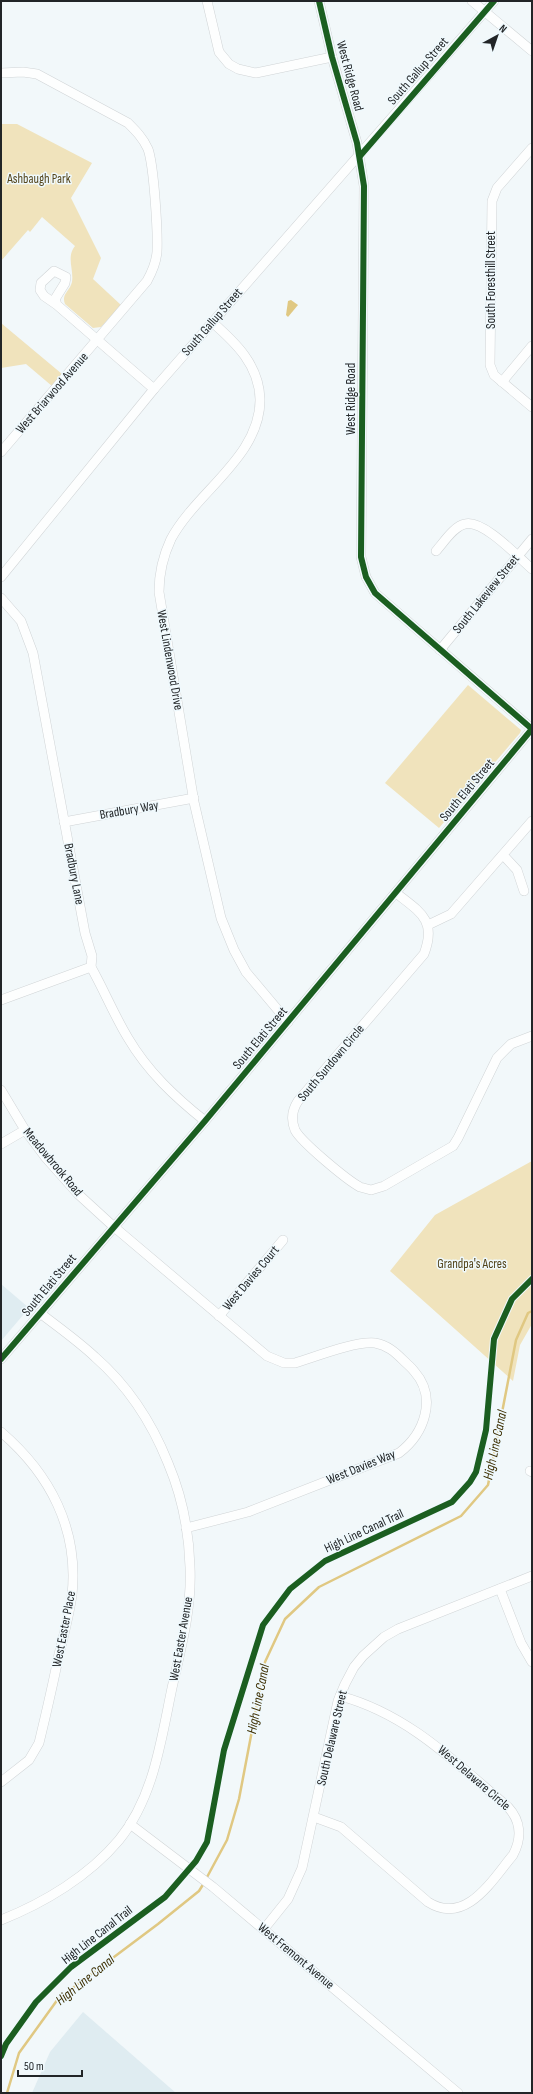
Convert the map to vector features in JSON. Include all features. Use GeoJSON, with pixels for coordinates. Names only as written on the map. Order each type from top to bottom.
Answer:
{"type":"FeatureCollection","features":[{"type":"Feature","properties":{"kind":"street"},"geometry":{"type":"LineString","coordinates":[[207,1],[219,52],[229,64],[238,69],[256,73],[332,57]]}},
{"type":"Feature","properties":{"kind":"street","name":"West Ridge Road"},"geometry":{"type":"LineString","coordinates":[[319,1],[332,57],[360,156],[364,186],[361,556],[366,577],[375,593],[532,729]]}},
{"type":"Feature","properties":{"kind":"street"},"geometry":{"type":"LineString","coordinates":[[472,1],[532,51]]}},
{"type":"Feature","properties":{"kind":"street","name":"South Gallup Street"},"geometry":{"type":"LineString","coordinates":[[1,577],[154,389],[360,156],[494,1]]}},
{"type":"Feature","properties":{"kind":"street","name":"West Briarwood Avenue"},"geometry":{"type":"LineString","coordinates":[[1,72],[23,72],[47,78],[128,123],[142,138],[150,154],[157,247],[154,266],[147,281],[97,341],[3,445]]}},
{"type":"Feature","properties":{"kind":"street","name":"South Foresthill Street"},"geometry":{"type":"LineString","coordinates":[[532,148],[497,188],[491,207],[490,365],[492,372],[532,407]]}},
{"type":"Feature","properties":{"kind":"street","name":"West Briarwood Avenue"},"geometry":{"type":"LineString","coordinates":[[57,305],[154,389]]}},
{"type":"Feature","properties":{"kind":"street","name":"West Lindenwood Drive"},"geometry":{"type":"LineString","coordinates":[[212,322],[234,343],[250,363],[258,383],[260,405],[256,426],[249,441],[177,530],[165,554],[160,574],[159,592],[161,614],[194,798],[221,918],[232,946],[256,986],[288,1022]]}},
{"type":"Feature","properties":{"kind":"street"},"geometry":{"type":"LineString","coordinates":[[502,382],[532,346]]}},
{"type":"Feature","properties":{"kind":"street"},"geometry":{"type":"LineString","coordinates":[[436,551],[458,527],[465,524],[476,523],[532,569]]}},
{"type":"Feature","properties":{"kind":"street","name":"South Lakeview Street"},"geometry":{"type":"LineString","coordinates":[[440,650],[532,539]]}},
{"type":"Feature","properties":{"kind":"street","name":"Bradbury Lane"},"geometry":{"type":"LineString","coordinates":[[1,598],[21,621],[31,645],[85,934],[92,956],[90,967],[141,1058],[176,1098],[205,1121]]}},
{"type":"Feature","properties":{"kind":"street","name":"South Elati Street"},"geometry":{"type":"LineString","coordinates":[[1,1359],[113,1226],[205,1121],[532,729]]}},
{"type":"Feature","properties":{"kind":"street","name":"Bradbury Way"},"geometry":{"type":"LineString","coordinates":[[64,822],[194,798]]}},
{"type":"Feature","properties":{"kind":"street"},"geometry":{"type":"LineString","coordinates":[[396,893],[421,913],[428,924],[451,914],[532,821]]}},
{"type":"Feature","properties":{"kind":"street"},"geometry":{"type":"LineString","coordinates":[[503,855],[517,870],[524,891]]}},
{"type":"Feature","properties":{"kind":"street","name":"South Sundown Circle"},"geometry":{"type":"LineString","coordinates":[[428,924],[429,935],[424,954],[295,1105],[293,1124],[300,1138],[360,1187],[371,1190],[384,1186],[453,1146],[497,1058],[511,1044],[532,1036]]}},
{"type":"Feature","properties":{"kind":"street"},"geometry":{"type":"LineString","coordinates":[[1,1000],[90,967]]}},
{"type":"Feature","properties":{"kind":"street","name":"Meadowbrook Road"},"geometry":{"type":"LineString","coordinates":[[1,1090],[25,1130],[61,1176],[113,1226]]}},
{"type":"Feature","properties":{"kind":"street"},"geometry":{"type":"LineString","coordinates":[[1,1144],[25,1130]]}},
{"type":"Feature","properties":{"kind":"street","name":"West Davies Way"},"geometry":{"type":"LineString","coordinates":[[113,1226],[267,1356],[284,1363],[295,1363],[359,1344],[375,1344],[383,1346],[396,1353],[418,1376],[425,1392],[426,1411],[421,1429],[415,1439],[399,1453],[248,1512],[186,1528]]}},
{"type":"Feature","properties":{"kind":"street","name":"West Davies Court"},"geometry":{"type":"LineString","coordinates":[[219,1316],[283,1240]]}},
{"type":"Feature","properties":{"kind":"street","name":"West Easter Avenue"},"geometry":{"type":"LineString","coordinates":[[1,1920],[45,1900],[85,1872],[103,1857],[130,1824],[154,1771],[186,1627],[190,1583],[186,1528],[176,1482],[160,1444],[136,1404],[114,1375],[95,1357],[40,1313]]}},
{"type":"Feature","properties":{"kind":"street","name":"West Easter Place"},"geometry":{"type":"LineString","coordinates":[[1,1432],[20,1448],[34,1465],[54,1496],[66,1529],[70,1547],[73,1578],[70,1606],[39,1743],[29,1760],[1,1782]]}},
{"type":"Feature","properties":{"kind":"street","name":"South Delaware Street"},"geometry":{"type":"LineString","coordinates":[[264,1929],[288,1899],[298,1881],[314,1817],[340,1696],[354,1667],[363,1656],[384,1637],[532,1576]]}},
{"type":"Feature","properties":{"kind":"street"},"geometry":{"type":"LineString","coordinates":[[500,1589],[521,1643],[532,1662]]}},
{"type":"Feature","properties":{"kind":"street","name":"West Delaware Circle"},"geometry":{"type":"LineString","coordinates":[[314,1817],[340,1827],[428,1902],[444,1909],[458,1909],[475,1900],[513,1855],[517,1848],[520,1836],[518,1822],[513,1813],[502,1802],[413,1728],[372,1707],[340,1696]]}},
{"type":"Feature","properties":{"kind":"street","name":"West Fremont Avenue"},"geometry":{"type":"LineString","coordinates":[[130,1824],[213,1887],[458,2093]]}},
{"type":"Feature","properties":{"kind":"shaded area"},"geometry":{"type":"Polygon","coordinates":[[[291,300],[298,305],[288,317],[286,315],[288,301],[291,300]]]}},
{"type":"Feature","properties":{"kind":"shaded area"},"geometry":{"type":"Polygon","coordinates":[[[1,1284],[29,1308],[1,1341],[1,1284]]]}},
{"type":"Feature","properties":{"kind":"shaded area"},"geometry":{"type":"Polygon","coordinates":[[[83,2012],[176,2093],[32,2093],[50,2052],[83,2012]]]}},
{"type":"Feature","properties":{"kind":"green space","name":"Ashbaugh Park"},"geometry":{"type":"Polygon","coordinates":[[[1,124],[17,124],[92,163],[71,198],[101,258],[93,279],[121,305],[101,327],[93,328],[65,304],[64,298],[72,282],[71,254],[75,246],[42,217],[30,232],[28,230],[1,261],[1,124]]]}},
{"type":"Feature","properties":{"kind":"green space"},"geometry":{"type":"Polygon","coordinates":[[[1,323],[62,374],[52,386],[26,364],[1,368],[1,323]]]}},
{"type":"Feature","properties":{"kind":"green space"},"geometry":{"type":"Polygon","coordinates":[[[468,685],[521,730],[439,828],[385,783],[468,685]]]}},
{"type":"Feature","properties":{"kind":"green space","name":"Grandpa's Acres"},"geometry":{"type":"Polygon","coordinates":[[[532,1161],[532,1324],[520,1345],[513,1381],[390,1271],[435,1215],[532,1161]]]}},
{"type":"Feature","properties":{"kind":"waterway","name":"High Line Canal"},"geometry":{"type":"LineString","coordinates":[[206,1879],[227,1840],[239,1799],[265,1662],[285,1619],[319,1587],[461,1516],[488,1485],[516,1340],[528,1313],[532,1311]]}},
{"type":"Feature","properties":{"kind":"waterway","name":"High Line Canal"},"geometry":{"type":"LineString","coordinates":[[7,2093],[19,2053],[58,1999],[158,1924],[199,1891],[204,1883]]}},
{"type":"Feature","properties":{"kind":"cycle path"},"geometry":{"type":"LineString","coordinates":[[319,1],[332,57],[357,143],[364,186],[361,557],[366,577],[375,593],[532,729]]}},
{"type":"Feature","properties":{"kind":"cycle path"},"geometry":{"type":"LineString","coordinates":[[360,156],[494,1]]}},
{"type":"Feature","properties":{"kind":"cycle path"},"geometry":{"type":"LineString","coordinates":[[1,1359],[205,1121],[532,729]]}},
{"type":"Feature","properties":{"kind":"cycle path","name":"High Line Canal Trail"},"geometry":{"type":"LineString","coordinates":[[1,2056],[6,2044],[36,2002],[71,1967],[165,1897],[196,1861],[207,1842],[224,1750],[263,1625],[290,1589],[325,1561],[452,1502],[470,1482],[476,1472],[486,1430],[494,1339],[512,1299],[532,1279]]}}]}
